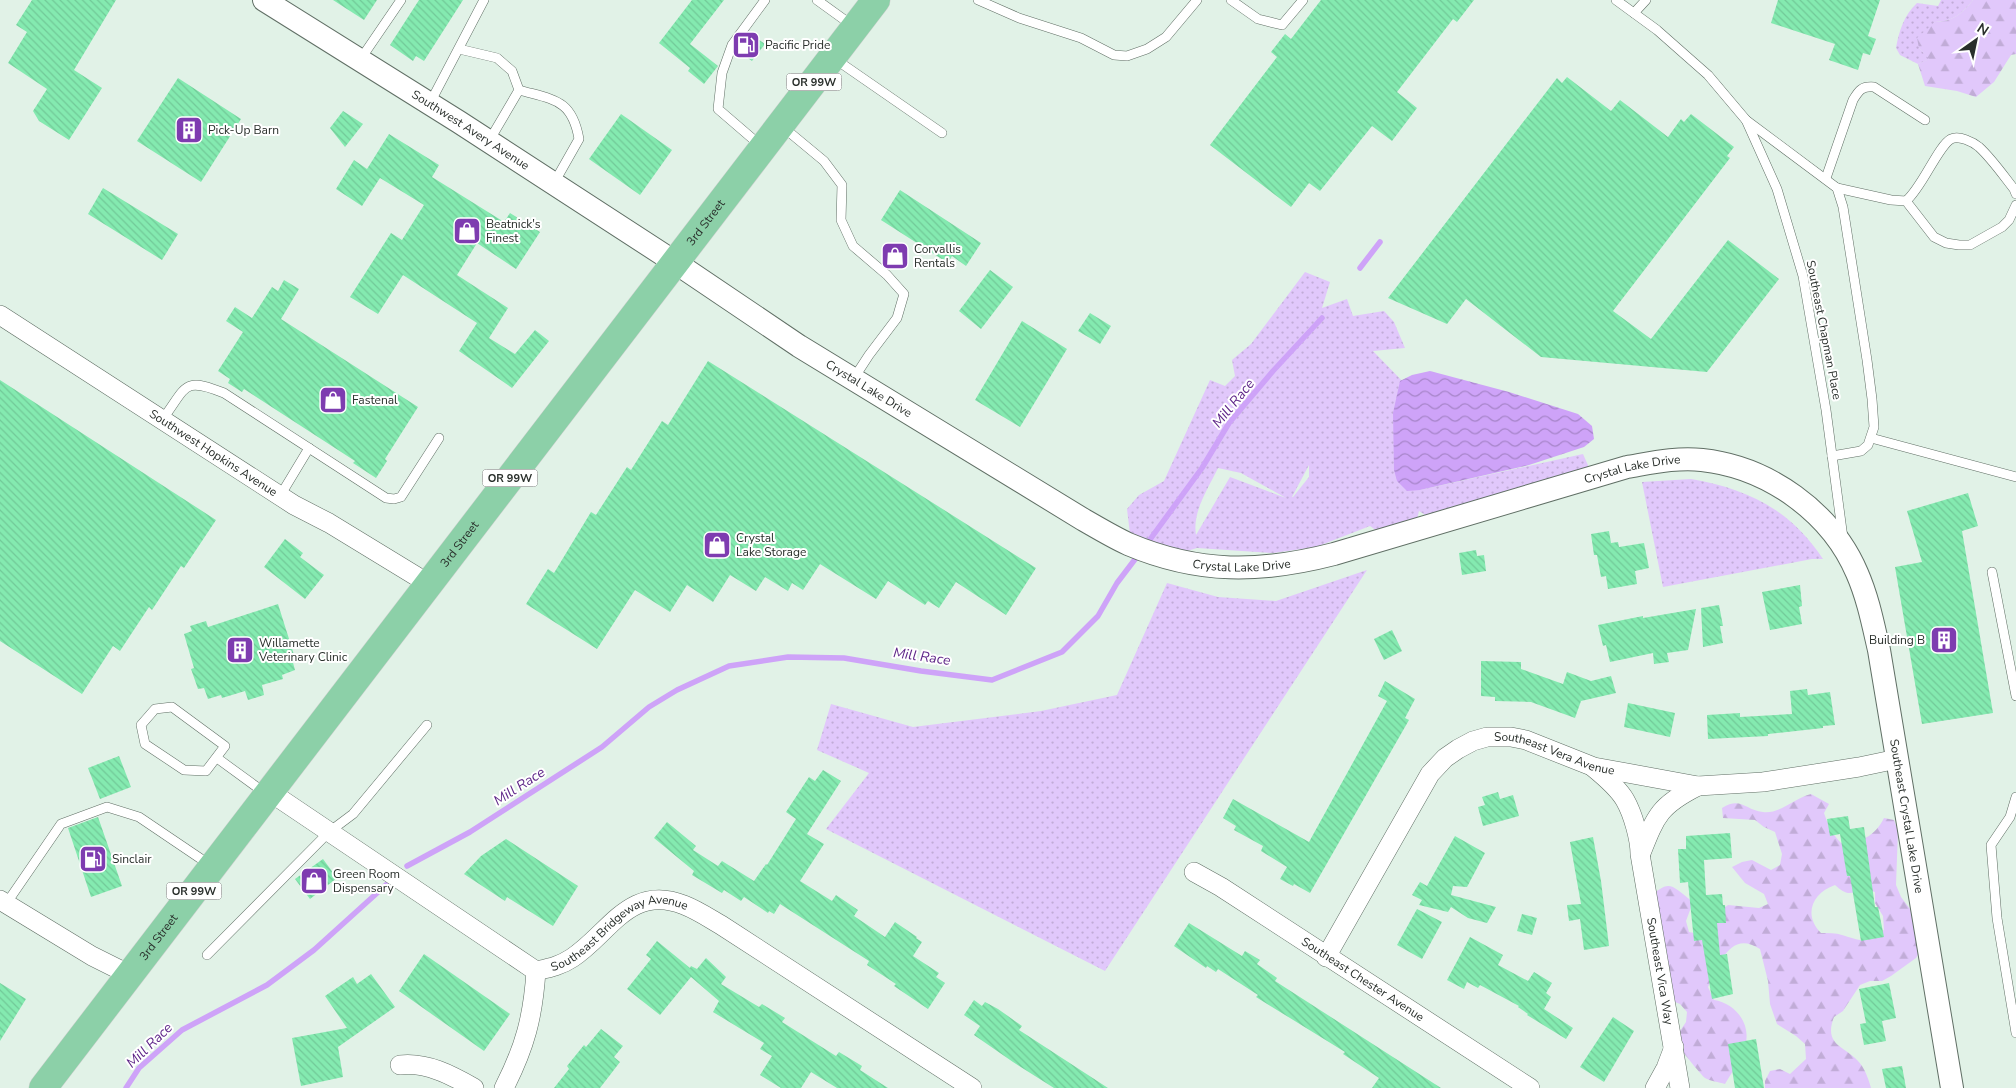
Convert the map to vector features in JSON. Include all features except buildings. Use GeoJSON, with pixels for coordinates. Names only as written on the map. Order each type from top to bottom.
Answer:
{"type":"FeatureCollection","features":[{"type":"Feature","properties":{"kind":"highway","name":"3rd Street"},"geometry":{"type":"LineString","coordinates":[[42,1088],[876,0]]}},
{"type":"Feature","properties":{"kind":"street","name":"Southwest Avery Avenue"},"geometry":{"type":"LineString","coordinates":[[264,0],[489,141],[676,263]]}},
{"type":"Feature","properties":{"kind":"street","name":"Crystal Lake Drive"},"geometry":{"type":"LineString","coordinates":[[676,263],[799,346],[854,378],[1004,472],[1126,543],[1160,556],[1208,567],[1265,568],[1292,564],[1334,554],[1627,467],[1667,460],[1701,460],[1734,466],[1766,479],[1794,496],[1819,517],[1845,550]]}},
{"type":"Feature","properties":{"kind":"street","name":"Southwest Hopkins Avenue"},"geometry":{"type":"LineString","coordinates":[[0,315],[280,496],[430,584]]}},
{"type":"Feature","properties":{"kind":"street","name":"Southeast Crystal Lake Drive"},"geometry":{"type":"LineString","coordinates":[[1845,550],[1857,572],[1868,601],[1879,650],[1952,1088]]}},
{"type":"Feature","properties":{"kind":"street","name":"Southeast Vera Avenue"},"geometry":{"type":"LineString","coordinates":[[1326,956],[1430,774],[1452,753],[1480,739],[1510,737],[1526,740],[1594,767],[1698,786],[1763,782],[1859,768],[1897,759]]}},
{"type":"Feature","properties":{"kind":"street","name":"Southeast Vica Way"},"geometry":{"type":"LineString","coordinates":[[1594,767],[1608,779],[1625,800],[1640,842],[1640,854],[1680,1088]]}},
{"type":"Feature","properties":{"kind":"street"},"geometry":{"type":"LineString","coordinates":[[1640,854],[1651,826],[1665,805],[1698,786]]}},
{"type":"Feature","properties":{"kind":"street","name":"Southeast Bridgeway Avenue"},"geometry":{"type":"LineString","coordinates":[[268,794],[329,832],[536,971],[556,967],[572,958],[623,911],[640,902],[655,900],[684,905],[728,929],[972,1088]]}},
{"type":"Feature","properties":{"kind":"street","name":"Southeast Chester Avenue"},"geometry":{"type":"LineString","coordinates":[[1194,872],[1530,1088]]}},
{"type":"Feature","properties":{"kind":"street"},"geometry":{"type":"LineString","coordinates":[[3,902],[92,956],[130,975]]}},
{"type":"Feature","properties":{"kind":"street"},"geometry":{"type":"LineString","coordinates":[[504,1088],[519,1057],[527,1034],[534,1004],[536,971]]}},
{"type":"Feature","properties":{"kind":"street"},"geometry":{"type":"LineString","coordinates":[[1655,1088],[1666,1068],[1674,1046]]}},
{"type":"Feature","properties":{"kind":"street"},"geometry":{"type":"LineString","coordinates":[[400,1065],[423,1065],[454,1077],[474,1088]]}},
{"type":"Feature","properties":{"kind":"lane"},"geometry":{"type":"LineString","coordinates":[[360,60],[401,0]]}},
{"type":"Feature","properties":{"kind":"lane"},"geometry":{"type":"LineString","coordinates":[[430,104],[484,0]]}},
{"type":"Feature","properties":{"kind":"lane"},"geometry":{"type":"LineString","coordinates":[[763,148],[718,109],[722,74],[732,45],[765,0]]}},
{"type":"Feature","properties":{"kind":"lane"},"geometry":{"type":"LineString","coordinates":[[817,0],[855,28]]}},
{"type":"Feature","properties":{"kind":"lane"},"geometry":{"type":"LineString","coordinates":[[978,0],[1019,18],[1081,38],[1114,54],[1127,56],[1147,49],[1166,37],[1197,0]]}},
{"type":"Feature","properties":{"kind":"lane"},"geometry":{"type":"LineString","coordinates":[[1231,0],[1258,20],[1282,25],[1303,0]]}},
{"type":"Feature","properties":{"kind":"lane","name":"Southeast Chapman Place"},"geometry":{"type":"LineString","coordinates":[[1616,0],[1657,30],[1708,75],[1746,120],[1776,189],[1803,276],[1845,550]]}},
{"type":"Feature","properties":{"kind":"lane"},"geometry":{"type":"LineString","coordinates":[[1634,13],[1646,0]]}},
{"type":"Feature","properties":{"kind":"lane"},"geometry":{"type":"LineString","coordinates":[[459,49],[497,58],[512,70],[519,90],[489,141]]}},
{"type":"Feature","properties":{"kind":"lane"},"geometry":{"type":"LineString","coordinates":[[833,57],[942,133]]}},
{"type":"Feature","properties":{"kind":"lane"},"geometry":{"type":"LineString","coordinates":[[1826,178],[1853,100],[1858,91],[1864,86],[1874,87],[1925,120]]}},
{"type":"Feature","properties":{"kind":"lane"},"geometry":{"type":"LineString","coordinates":[[519,90],[551,99],[570,111],[576,124],[579,139],[554,183]]}},
{"type":"Feature","properties":{"kind":"lane"},"geometry":{"type":"LineString","coordinates":[[1746,120],[1837,188],[1891,200],[1906,201],[1914,194],[1944,146],[1951,139],[1958,138],[1978,146],[2014,189],[2016,194]]}},
{"type":"Feature","properties":{"kind":"lane"},"geometry":{"type":"LineString","coordinates":[[780,125],[824,161],[842,185],[841,220],[853,246],[904,294],[897,318],[854,378]]}},
{"type":"Feature","properties":{"kind":"lane"},"geometry":{"type":"LineString","coordinates":[[1832,456],[1861,451],[1868,445],[1871,438],[1873,418],[1868,370],[1843,207],[1837,188]]}},
{"type":"Feature","properties":{"kind":"lane"},"geometry":{"type":"LineString","coordinates":[[1906,201],[1934,237],[1959,245],[1970,245],[2002,227],[2009,220],[2016,205]]}},
{"type":"Feature","properties":{"kind":"lane"},"geometry":{"type":"LineString","coordinates":[[162,420],[185,389],[191,384],[202,385],[224,393],[386,498],[394,500],[401,497],[439,438]]}},
{"type":"Feature","properties":{"kind":"lane"},"geometry":{"type":"LineString","coordinates":[[1871,438],[2016,477]]}},
{"type":"Feature","properties":{"kind":"lane"},"geometry":{"type":"LineString","coordinates":[[280,496],[309,448]]}},
{"type":"Feature","properties":{"kind":"lane"},"geometry":{"type":"LineString","coordinates":[[1992,572],[2016,696]]}},
{"type":"Feature","properties":{"kind":"lane"},"geometry":{"type":"LineString","coordinates":[[172,707],[225,746],[217,758],[206,771],[184,770],[145,744],[141,725],[154,709],[172,707]]}},
{"type":"Feature","properties":{"kind":"lane"},"geometry":{"type":"LineString","coordinates":[[207,955],[329,832],[353,814],[427,725]]}},
{"type":"Feature","properties":{"kind":"lane"},"geometry":{"type":"LineString","coordinates":[[217,758],[268,794]]}},
{"type":"Feature","properties":{"kind":"lane"},"geometry":{"type":"LineString","coordinates":[[2016,797],[2013,816],[1991,845],[1997,918],[2016,1034]]}},
{"type":"Feature","properties":{"kind":"lane"},"geometry":{"type":"LineString","coordinates":[[3,902],[60,824],[107,807],[139,817],[213,866]]}},
{"type":"Feature","properties":{"kind":"green space"},"geometry":{"type":"Polygon","coordinates":[[[1941,0],[1973,0],[1957,16],[1941,22],[1935,22],[1919,48],[1930,59],[1918,64],[1900,55],[1896,48],[1897,42],[1909,13],[1917,3],[1938,6],[1941,0]]]}},
{"type":"Feature","properties":{"kind":"green space"},"geometry":{"type":"Polygon","coordinates":[[[1973,0],[2016,0],[2016,54],[2011,55],[1994,82],[1976,97],[1957,91],[1925,86],[1918,64],[1929,59],[1919,48],[1917,38],[1935,22],[1941,22],[1957,16],[1973,0]]]}},
{"type":"Feature","properties":{"kind":"green space"},"geometry":{"type":"Polygon","coordinates":[[[1305,272],[1330,282],[1322,308],[1347,299],[1353,316],[1384,311],[1394,322],[1405,348],[1373,351],[1408,387],[1420,490],[1583,454],[1591,472],[1446,528],[1419,511],[1413,535],[1393,542],[1370,526],[1316,547],[1273,553],[1197,548],[1177,554],[1130,534],[1127,509],[1139,495],[1164,481],[1210,380],[1225,386],[1235,376],[1232,360],[1251,344],[1305,272]],[[1309,465],[1292,497],[1309,477],[1309,465]],[[1218,468],[1196,518],[1196,535],[1230,477],[1286,498],[1241,473],[1218,468]]]}},
{"type":"Feature","properties":{"kind":"green space"},"geometry":{"type":"Polygon","coordinates":[[[1691,479],[1731,489],[1766,504],[1797,527],[1823,559],[1812,559],[1663,587],[1642,482],[1691,479]]]}},
{"type":"Feature","properties":{"kind":"green space"},"geometry":{"type":"Polygon","coordinates":[[[1367,570],[1105,971],[826,829],[869,773],[817,750],[831,704],[913,727],[1041,711],[1117,695],[1167,583],[1218,597],[1276,601],[1367,570]]]}},
{"type":"Feature","properties":{"kind":"green space"},"geometry":{"type":"Polygon","coordinates":[[[1811,794],[1829,804],[1824,813],[1831,829],[1841,843],[1855,842],[1867,837],[1872,834],[1884,818],[1894,820],[1898,831],[1896,885],[1901,897],[1916,917],[1922,948],[1916,958],[1891,976],[1882,981],[1870,981],[1860,985],[1843,1011],[1834,1017],[1831,1035],[1834,1041],[1857,1059],[1866,1074],[1871,1088],[1765,1088],[1765,1081],[1770,1071],[1780,1069],[1790,1074],[1806,1059],[1805,1044],[1777,1024],[1770,1004],[1768,981],[1760,949],[1750,944],[1741,943],[1733,946],[1721,960],[1708,987],[1714,1000],[1729,1005],[1740,1016],[1744,1023],[1747,1038],[1741,1056],[1725,1084],[1709,1080],[1699,1072],[1674,1040],[1686,1022],[1687,1012],[1680,1004],[1670,1000],[1646,900],[1665,886],[1674,887],[1693,902],[1686,921],[1689,932],[1699,934],[1728,905],[1759,908],[1768,904],[1764,894],[1745,883],[1732,867],[1752,860],[1771,870],[1780,865],[1782,854],[1775,832],[1755,820],[1723,818],[1722,808],[1739,803],[1757,811],[1769,812],[1775,811],[1811,794]],[[1835,885],[1827,889],[1821,893],[1813,905],[1812,919],[1821,933],[1837,934],[1864,940],[1873,938],[1884,930],[1883,916],[1875,903],[1875,892],[1862,888],[1848,893],[1835,885]]]}},
{"type":"Feature","properties":{"kind":"water"},"geometry":{"type":"Polygon","coordinates":[[[1430,371],[1509,392],[1578,414],[1592,426],[1594,439],[1584,447],[1529,465],[1420,490],[1407,491],[1397,481],[1394,470],[1393,413],[1400,381],[1412,375],[1430,371]]]}},
{"type":"Feature","properties":{"kind":"waterway","name":"Mill Race"},"geometry":{"type":"LineString","coordinates":[[1360,268],[1380,242]]}},
{"type":"Feature","properties":{"kind":"waterway","name":"Mill Race"},"geometry":{"type":"LineString","coordinates":[[1146,545],[1202,468],[1229,423],[1273,371],[1322,318]]}},
{"type":"Feature","properties":{"kind":"waterway","name":"Mill Race"},"geometry":{"type":"LineString","coordinates":[[407,866],[470,832],[602,747],[649,707],[677,690],[729,666],[788,657],[844,658],[921,671],[992,680],[1062,652],[1098,616],[1117,583],[1139,554]]}},
{"type":"Feature","properties":{"kind":"waterway","name":"Mill Race"},"geometry":{"type":"LineString","coordinates":[[126,1088],[139,1068],[182,1030],[267,985],[314,950],[387,884]]}},
{"type":"Feature","properties":{"kind":"place","name":"Pacific Pride"},"geometry":{"type":"Point","coordinates":[746,45]}},
{"type":"Feature","properties":{"kind":"place","name":"Pick-Up Barn"},"geometry":{"type":"Point","coordinates":[189,130]}},
{"type":"Feature","properties":{"kind":"place","name":"Beatnick's Finest"},"geometry":{"type":"Point","coordinates":[467,231]}},
{"type":"Feature","properties":{"kind":"place","name":"Corvallis Rentals"},"geometry":{"type":"Point","coordinates":[895,256]}},
{"type":"Feature","properties":{"kind":"place","name":"Fastenal"},"geometry":{"type":"Point","coordinates":[333,400]}},
{"type":"Feature","properties":{"kind":"place","name":"Crystal Lake Storage"},"geometry":{"type":"Point","coordinates":[717,545]}},
{"type":"Feature","properties":{"kind":"place","name":"Building B"},"geometry":{"type":"Point","coordinates":[1944,640]}},
{"type":"Feature","properties":{"kind":"place","name":"Willamette Veterinary Clinic"},"geometry":{"type":"Point","coordinates":[240,650]}},
{"type":"Feature","properties":{"kind":"place","name":"Sinclair"},"geometry":{"type":"Point","coordinates":[93,859]}},
{"type":"Feature","properties":{"kind":"place","name":"Green Room Dispensary"},"geometry":{"type":"Point","coordinates":[314,881]}}]}
